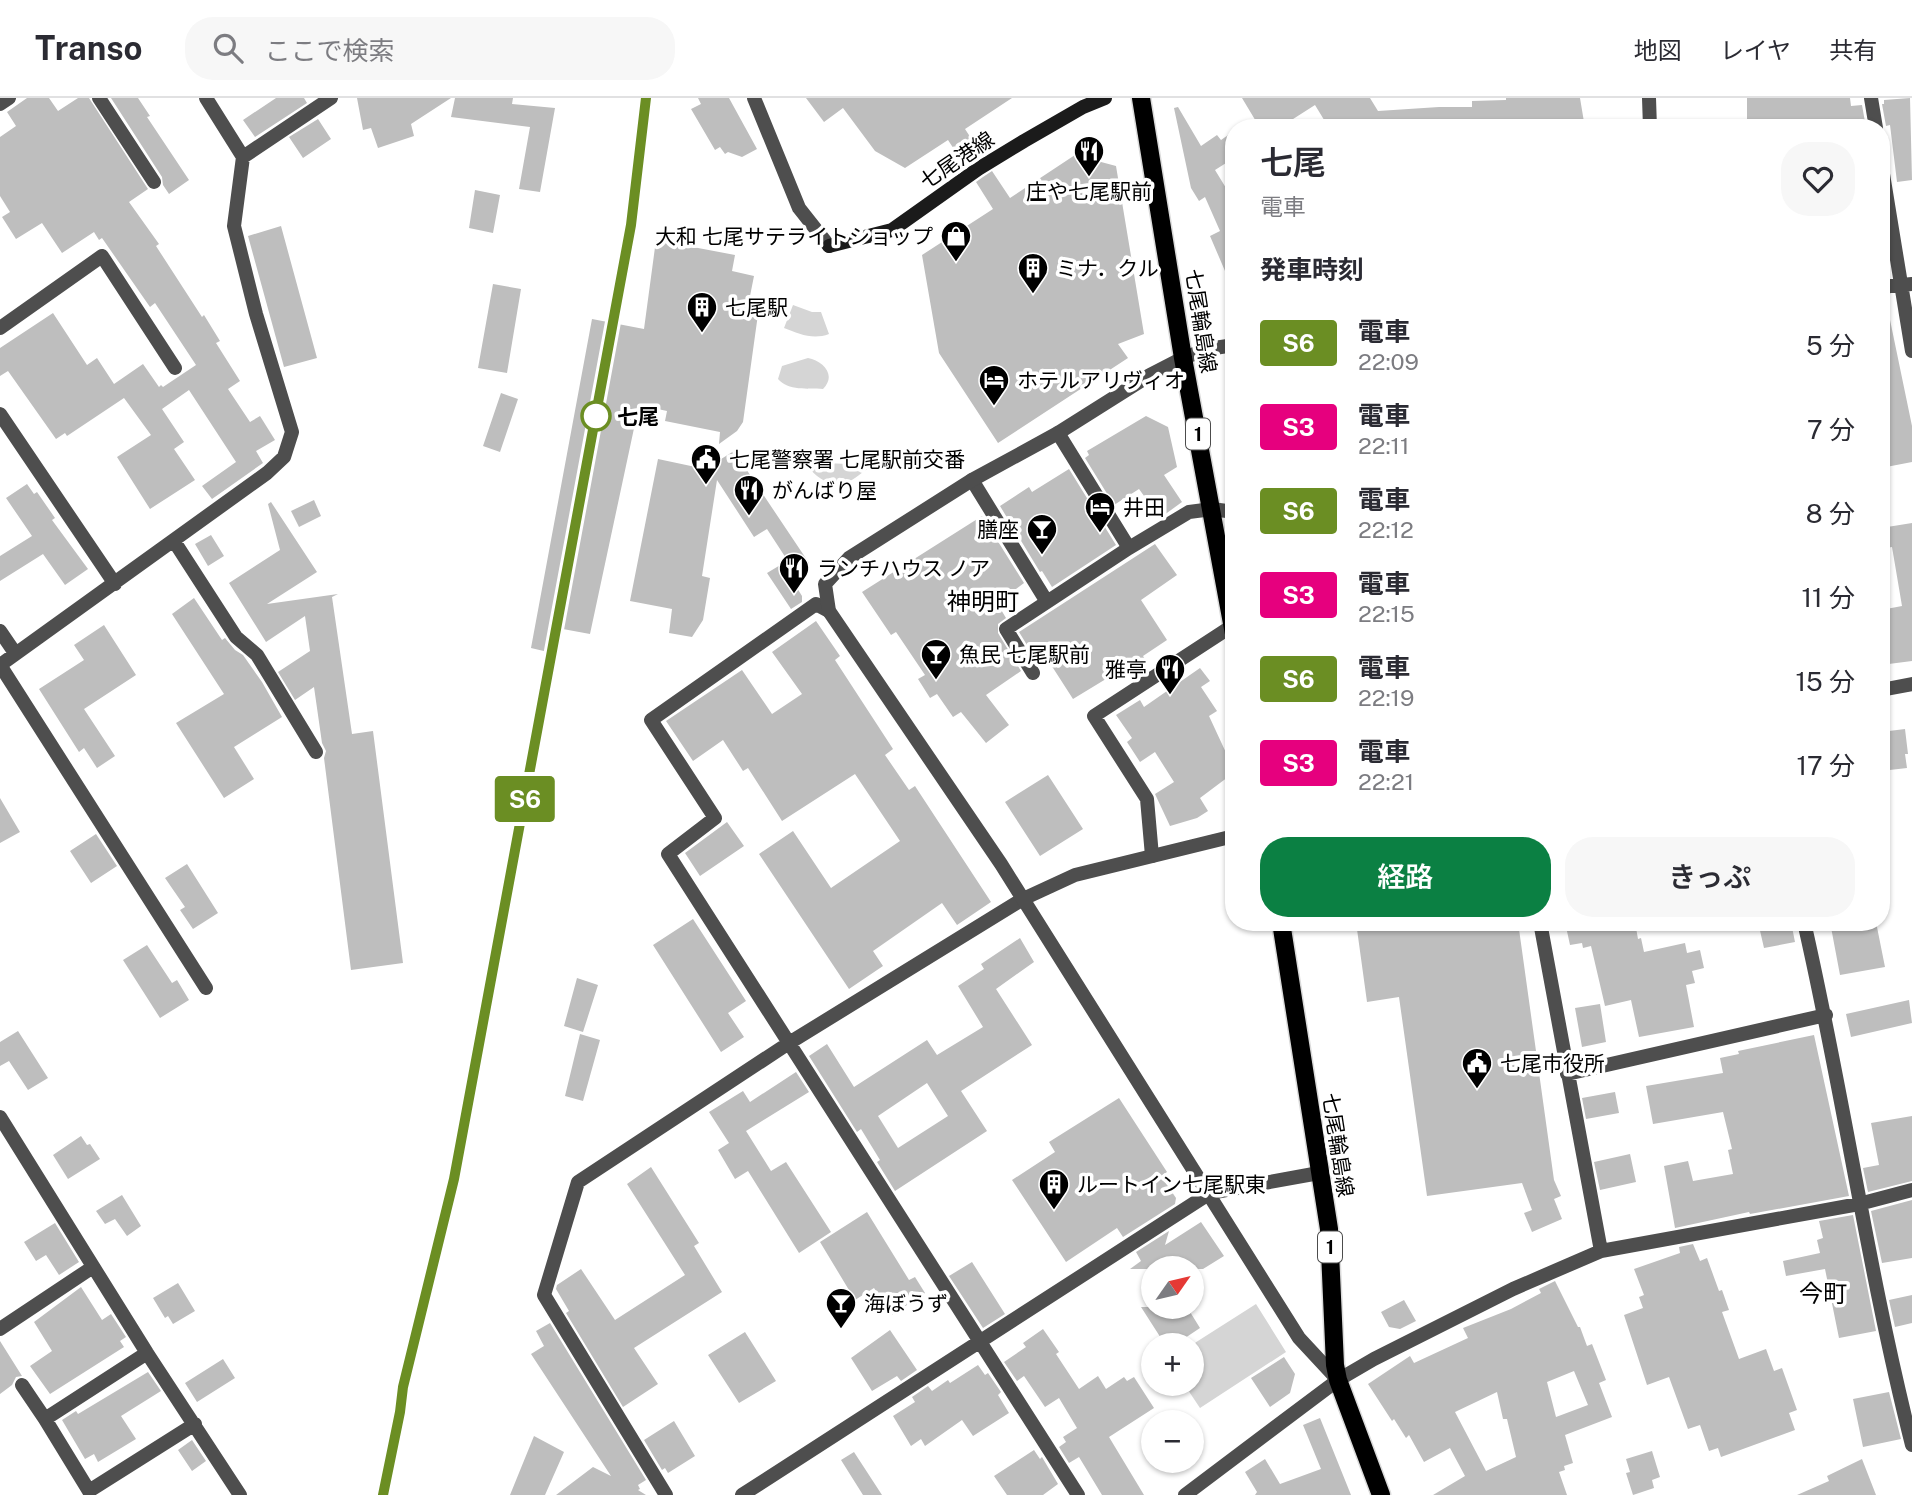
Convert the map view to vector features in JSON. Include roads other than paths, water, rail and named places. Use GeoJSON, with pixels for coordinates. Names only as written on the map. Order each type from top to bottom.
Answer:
{"type":"FeatureCollection","features":[{"type":"Feature","properties":{"kind":"main road","name":"七尾港線"},"geometry":{"type":"LineString","coordinates":[[829,246],[892,230],[978,169],[1083,107],[1105,98]]}},
{"type":"Feature","properties":{"kind":"main road","name":"七尾輪島線"},"geometry":{"type":"LineString","coordinates":[[1141,98],[1183,358],[1225,584]]}},
{"type":"Feature","properties":{"kind":"main road","name":"七尾輪島線"},"geometry":{"type":"LineString","coordinates":[[1282,931],[1329,1229],[1333,1351],[1338,1380],[1381,1495]]}},
{"type":"Feature","properties":{"kind":"street"},"geometry":{"type":"LineString","coordinates":[[0,104],[9,98]]}},
{"type":"Feature","properties":{"kind":"street"},"geometry":{"type":"LineString","coordinates":[[99,98],[154,182]]}},
{"type":"Feature","properties":{"kind":"street"},"geometry":{"type":"LineString","coordinates":[[206,98],[243,157],[234,226],[256,314],[292,432],[284,457],[267,473],[116,584],[0,665],[206,988]]}},
{"type":"Feature","properties":{"kind":"street"},"geometry":{"type":"LineString","coordinates":[[243,157],[331,98]]}},
{"type":"Feature","properties":{"kind":"street"},"geometry":{"type":"LineString","coordinates":[[754,98],[799,208],[829,246]]}},
{"type":"Feature","properties":{"kind":"street"},"geometry":{"type":"LineString","coordinates":[[1649,98],[1650,119]]}},
{"type":"Feature","properties":{"kind":"street"},"geometry":{"type":"LineString","coordinates":[[1871,98],[1874,119]]}},
{"type":"Feature","properties":{"kind":"street"},"geometry":{"type":"LineString","coordinates":[[1890,206],[1906,285],[1912,351]]}},
{"type":"Feature","properties":{"kind":"street"},"geometry":{"type":"LineString","coordinates":[[0,327],[102,256],[175,368]]}},
{"type":"Feature","properties":{"kind":"street"},"geometry":{"type":"LineString","coordinates":[[1225,346],[1183,358],[1150,375],[1058,433],[972,480],[849,558],[825,584],[829,611],[1023,899],[1299,1338],[1338,1380]]}},
{"type":"Feature","properties":{"kind":"street"},"geometry":{"type":"LineString","coordinates":[[0,414],[116,584]]}},
{"type":"Feature","properties":{"kind":"street"},"geometry":{"type":"LineString","coordinates":[[1058,433],[1129,548]]}},
{"type":"Feature","properties":{"kind":"street"},"geometry":{"type":"LineString","coordinates":[[972,480],[1047,602]]}},
{"type":"Feature","properties":{"kind":"street"},"geometry":{"type":"LineString","coordinates":[[1033,673],[1006,629],[1189,512],[1212,509],[1225,511]]}},
{"type":"Feature","properties":{"kind":"street"},"geometry":{"type":"LineString","coordinates":[[174,541],[236,637],[257,655],[316,752]]}},
{"type":"Feature","properties":{"kind":"street"},"geometry":{"type":"LineString","coordinates":[[829,611],[816,604],[651,720],[715,818],[668,854],[1078,1495]]}},
{"type":"Feature","properties":{"kind":"street"},"geometry":{"type":"LineString","coordinates":[[0,631],[15,653]]}},
{"type":"Feature","properties":{"kind":"street"},"geometry":{"type":"LineString","coordinates":[[1152,856],[1147,799],[1094,716],[1225,635]]}},
{"type":"Feature","properties":{"kind":"street"},"geometry":{"type":"LineString","coordinates":[[1890,688],[1912,684]]}},
{"type":"Feature","properties":{"kind":"street"},"geometry":{"type":"LineString","coordinates":[[666,1495],[544,1295],[578,1182],[789,1043],[1023,899],[1075,875],[1225,838]]}},
{"type":"Feature","properties":{"kind":"street"},"geometry":{"type":"LineString","coordinates":[[1542,931],[1601,1251]]}},
{"type":"Feature","properties":{"kind":"street"},"geometry":{"type":"LineString","coordinates":[[1806,931],[1826,1015],[1859,1204],[1912,1445]]}},
{"type":"Feature","properties":{"kind":"street"},"geometry":{"type":"LineString","coordinates":[[1567,1074],[1826,1015]]}},
{"type":"Feature","properties":{"kind":"street"},"geometry":{"type":"LineString","coordinates":[[0,1117],[147,1353],[240,1495]]}},
{"type":"Feature","properties":{"kind":"street"},"geometry":{"type":"LineString","coordinates":[[742,1495],[1210,1193],[1319,1173]]}},
{"type":"Feature","properties":{"kind":"street"},"geometry":{"type":"LineString","coordinates":[[1185,1495],[1338,1380],[1513,1289],[1601,1251],[1859,1204],[1912,1190]]}},
{"type":"Feature","properties":{"kind":"street"},"geometry":{"type":"LineString","coordinates":[[0,1329],[93,1267]]}},
{"type":"Feature","properties":{"kind":"street"},"geometry":{"type":"LineString","coordinates":[[45,1419],[147,1353]]}},
{"type":"Feature","properties":{"kind":"street"},"geometry":{"type":"LineString","coordinates":[[22,1385],[45,1419],[86,1493],[195,1424]]}},
{"type":"Feature","properties":{"kind":"railway"},"geometry":{"type":"LineString","coordinates":[[383,1495],[403,1387],[454,1179],[631,225],[646,98]]}},
{"type":"Feature","properties":{"kind":"train","name":"S6"},"geometry":{"type":"LineString","coordinates":[[383,1495],[403,1387],[454,1179],[484,1020],[631,225],[646,98]]}},
{"type":"Feature","properties":{"kind":"place","name":"庄や七尾駅前"},"geometry":{"type":"Point","coordinates":[1089,178]}},
{"type":"Feature","properties":{"kind":"place","name":"大和 七尾サテライトショップ"},"geometry":{"type":"Point","coordinates":[956,263]}},
{"type":"Feature","properties":{"kind":"place","name":"ミナ．クル"},"geometry":{"type":"Point","coordinates":[1033,295]}},
{"type":"Feature","properties":{"kind":"place","name":"七尾駅"},"geometry":{"type":"Point","coordinates":[702,334]}},
{"type":"Feature","properties":{"kind":"place","name":"ホテルアリヴィオ"},"geometry":{"type":"Point","coordinates":[994,407]}},
{"type":"Feature","properties":{"kind":"place","name":"七尾"},"geometry":{"type":"Point","coordinates":[596,416]}},
{"type":"Feature","properties":{"kind":"place","name":"七尾警察署 七尾駅前交番"},"geometry":{"type":"Point","coordinates":[706,486]}},
{"type":"Feature","properties":{"kind":"place","name":"がんばり屋"},"geometry":{"type":"Point","coordinates":[749,517]}},
{"type":"Feature","properties":{"kind":"place","name":"井田"},"geometry":{"type":"Point","coordinates":[1100,534]}},
{"type":"Feature","properties":{"kind":"place","name":"膳座"},"geometry":{"type":"Point","coordinates":[1042,556]}},
{"type":"Feature","properties":{"kind":"place","name":"ランチハウス ノア"},"geometry":{"type":"Point","coordinates":[794,595]}},
{"type":"Feature","properties":{"kind":"place","name":"魚民 七尾駅前"},"geometry":{"type":"Point","coordinates":[936,681]}},
{"type":"Feature","properties":{"kind":"place","name":"雅亭"},"geometry":{"type":"Point","coordinates":[1170,696]}},
{"type":"Feature","properties":{"kind":"place","name":"七尾市役所"},"geometry":{"type":"Point","coordinates":[1477,1090]}},
{"type":"Feature","properties":{"kind":"place","name":"ルートイン七尾駅東"},"geometry":{"type":"Point","coordinates":[1054,1211]}},
{"type":"Feature","properties":{"kind":"place","name":"海ぼうず"},"geometry":{"type":"Point","coordinates":[841,1330]}},
{"type":"Feature","properties":{"kind":"district","name":"神明町"},"geometry":{"type":"Point","coordinates":[983,601]}},
{"type":"Feature","properties":{"kind":"district","name":"今町"},"geometry":{"type":"Point","coordinates":[1823,1293]}}]}
